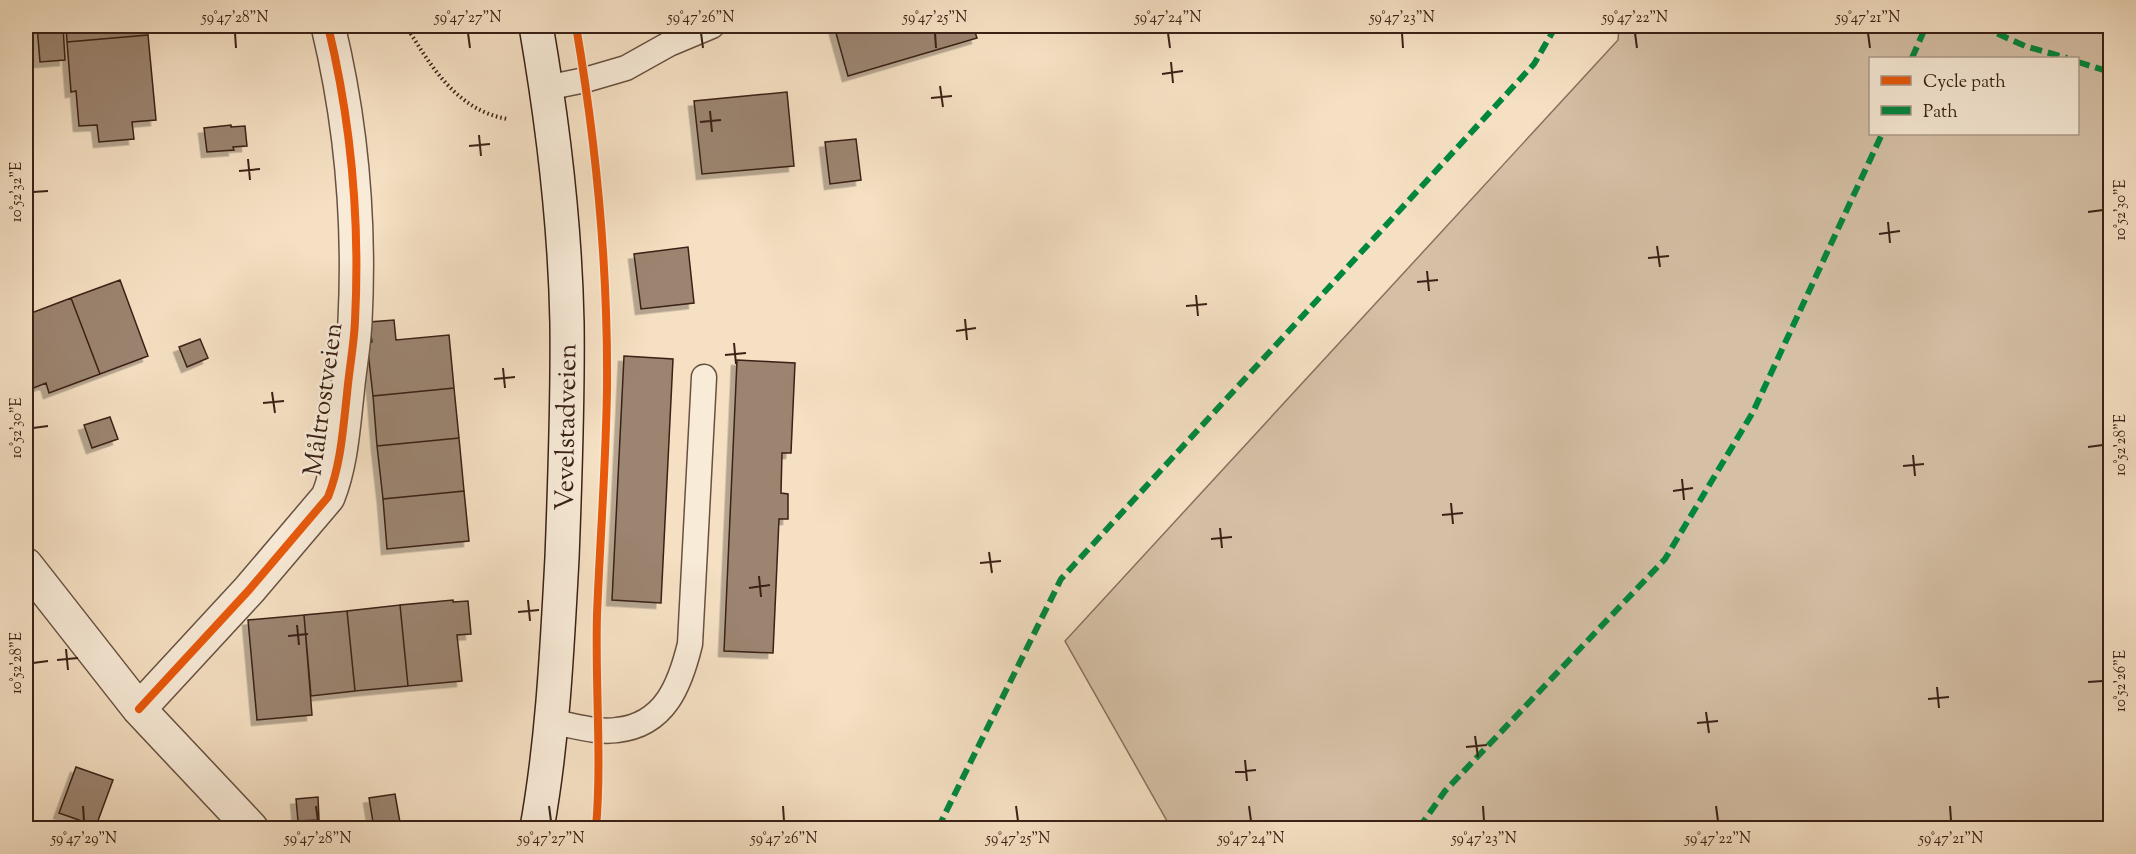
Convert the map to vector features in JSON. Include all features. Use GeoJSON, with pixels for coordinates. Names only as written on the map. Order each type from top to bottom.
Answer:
{"type":"FeatureCollection","features":[{"type":"Feature","properties":{"kind":"street","name":"Måltrostveien"},"geometry":{"type":"LineString","coordinates":[[140,709],[249,590],[328,497],[335,480],[355,321],[355,233],[350,146],[339,69],[328,26]]}},
{"type":"Feature","properties":{"kind":"street","name":"Vevelstadveien"},"geometry":{"type":"LineString","coordinates":[[536,26],[559,192],[567,321],[567,449],[552,722],[537,828]]}},
{"type":"Feature","properties":{"kind":"street"},"geometry":{"type":"LineString","coordinates":[[26,564],[140,709],[251,828]]}},
{"type":"Feature","properties":{"kind":"lane"},"geometry":{"type":"LineString","coordinates":[[548,103],[585,80],[626,68],[669,44],[712,26]]}},
{"type":"Feature","properties":{"kind":"lane"},"geometry":{"type":"LineString","coordinates":[[552,722],[597,730],[631,727],[652,717],[669,702],[684,668],[690,644],[704,377]]}},
{"type":"Feature","properties":{"kind":"path"},"geometry":{"type":"LineString","coordinates":[[406,26],[432,68],[462,100],[494,117],[517,120],[548,103]]}},
{"type":"Feature","properties":{"kind":"shaded area"},"geometry":{"type":"Polygon","coordinates":[[[1619,26],[2110,26],[2110,828],[1171,828],[1065,641],[1618,40],[1619,26]]]}},
{"type":"Feature","properties":{"kind":"building"},"geometry":{"type":"Polygon","coordinates":[[[37,26],[63,26],[65,60],[40,62],[37,26]]]}},
{"type":"Feature","properties":{"kind":"building"},"geometry":{"type":"Polygon","coordinates":[[[66,26],[148,26],[148,35],[67,42],[66,26]]]}},
{"type":"Feature","properties":{"kind":"building"},"geometry":{"type":"Polygon","coordinates":[[[834,26],[973,26],[977,38],[848,76],[834,26]]]}},
{"type":"Feature","properties":{"kind":"building"},"geometry":{"type":"Polygon","coordinates":[[[148,35],[156,120],[132,122],[134,139],[99,142],[97,125],[79,126],[76,91],[71,92],[67,42],[148,35]]]}},
{"type":"Feature","properties":{"kind":"building"},"geometry":{"type":"Polygon","coordinates":[[[787,92],[794,166],[702,174],[694,101],[787,92]]]}},
{"type":"Feature","properties":{"kind":"building"},"geometry":{"type":"Polygon","coordinates":[[[231,125],[231,127],[245,126],[247,146],[233,147],[234,150],[207,152],[204,128],[231,125]]]}},
{"type":"Feature","properties":{"kind":"building"},"geometry":{"type":"Polygon","coordinates":[[[856,139],[861,180],[830,184],[825,142],[856,139]]]}},
{"type":"Feature","properties":{"kind":"building"},"geometry":{"type":"Polygon","coordinates":[[[688,247],[694,303],[641,309],[634,254],[688,247]]]}},
{"type":"Feature","properties":{"kind":"building"},"geometry":{"type":"Polygon","coordinates":[[[120,280],[148,356],[100,374],[71,298],[120,280]]]}},
{"type":"Feature","properties":{"kind":"building"},"geometry":{"type":"Polygon","coordinates":[[[71,298],[100,374],[49,393],[46,383],[26,391],[26,315],[71,298]]]}},
{"type":"Feature","properties":{"kind":"building"},"geometry":{"type":"Polygon","coordinates":[[[394,320],[396,340],[449,335],[454,388],[373,396],[367,343],[372,342],[369,322],[394,320]]]}},
{"type":"Feature","properties":{"kind":"building"},"geometry":{"type":"Polygon","coordinates":[[[200,339],[208,358],[187,367],[179,347],[200,339]]]}},
{"type":"Feature","properties":{"kind":"building"},"geometry":{"type":"Polygon","coordinates":[[[624,356],[673,359],[661,603],[612,600],[624,356]]]}},
{"type":"Feature","properties":{"kind":"building"},"geometry":{"type":"Polygon","coordinates":[[[737,360],[795,363],[791,453],[782,453],[781,493],[788,494],[788,519],[779,519],[773,653],[724,651],[737,360]]]}},
{"type":"Feature","properties":{"kind":"building"},"geometry":{"type":"Polygon","coordinates":[[[454,388],[459,438],[377,446],[373,396],[454,388]]]}},
{"type":"Feature","properties":{"kind":"building"},"geometry":{"type":"Polygon","coordinates":[[[110,417],[118,439],[92,448],[84,425],[110,417]]]}},
{"type":"Feature","properties":{"kind":"building"},"geometry":{"type":"Polygon","coordinates":[[[459,438],[464,491],[383,499],[377,446],[459,438]]]}},
{"type":"Feature","properties":{"kind":"building"},"geometry":{"type":"Polygon","coordinates":[[[464,491],[469,541],[387,549],[383,499],[464,491]]]}},
{"type":"Feature","properties":{"kind":"building"},"geometry":{"type":"Polygon","coordinates":[[[453,600],[453,602],[468,601],[471,634],[457,635],[462,681],[408,686],[400,605],[453,600]]]}},
{"type":"Feature","properties":{"kind":"building"},"geometry":{"type":"Polygon","coordinates":[[[400,605],[408,686],[355,691],[347,611],[400,605]]]}},
{"type":"Feature","properties":{"kind":"building"},"geometry":{"type":"Polygon","coordinates":[[[347,611],[355,691],[311,696],[304,615],[347,611]]]}},
{"type":"Feature","properties":{"kind":"building"},"geometry":{"type":"Polygon","coordinates":[[[304,615],[312,715],[257,720],[248,620],[304,615]]]}},
{"type":"Feature","properties":{"kind":"building"},"geometry":{"type":"Polygon","coordinates":[[[76,767],[113,780],[96,826],[59,813],[76,767]]]}},
{"type":"Feature","properties":{"kind":"building"},"geometry":{"type":"Polygon","coordinates":[[[395,794],[401,828],[374,828],[369,798],[395,794]]]}},
{"type":"Feature","properties":{"kind":"building"},"geometry":{"type":"Polygon","coordinates":[[[318,797],[319,820],[298,821],[296,799],[318,797]]]}},
{"type":"Feature","properties":{"kind":"marked path"},"geometry":{"type":"LineString","coordinates":[[938,828],[1061,579],[1534,64],[1556,26]]}},
{"type":"Feature","properties":{"kind":"marked path"},"geometry":{"type":"LineString","coordinates":[[1912,57],[1926,26]]}},
{"type":"Feature","properties":{"kind":"marked path"},"geometry":{"type":"LineString","coordinates":[[1981,26],[2025,46],[2064,57]]}},
{"type":"Feature","properties":{"kind":"marked path"},"geometry":{"type":"LineString","coordinates":[[2079,62],[2110,72]]}},
{"type":"Feature","properties":{"kind":"marked path"},"geometry":{"type":"LineString","coordinates":[[1419,828],[1445,791],[1665,559],[1753,412],[1882,135]]}},
{"type":"Feature","properties":{"kind":"cycle path"},"geometry":{"type":"LineString","coordinates":[[139,709],[249,590],[328,497],[336,472],[343,433],[354,330],[356,247],[348,135],[328,26]]}},
{"type":"Feature","properties":{"kind":"cycle path"},"geometry":{"type":"LineString","coordinates":[[576,26],[595,161],[603,252],[607,343],[597,615],[598,802],[596,828]]}}]}
